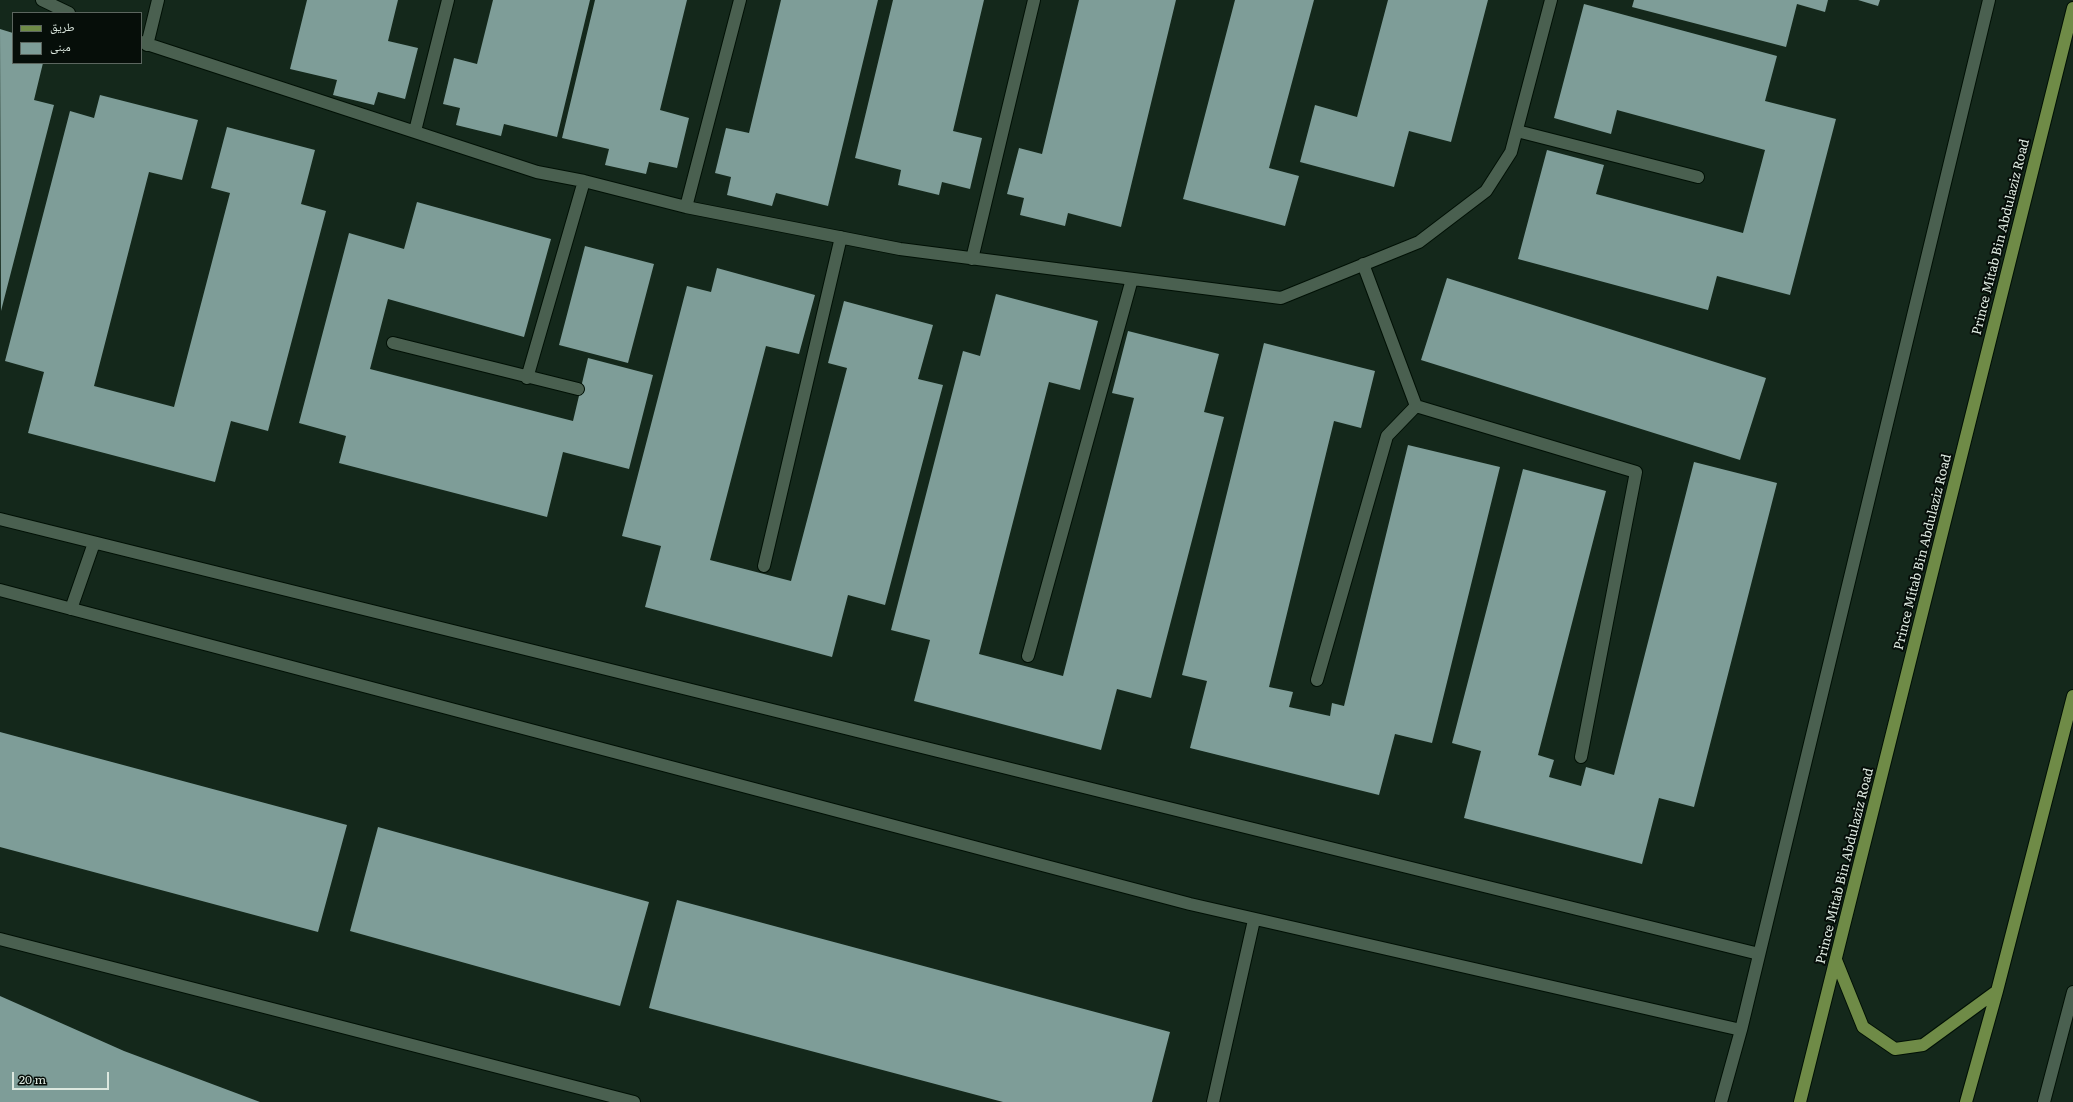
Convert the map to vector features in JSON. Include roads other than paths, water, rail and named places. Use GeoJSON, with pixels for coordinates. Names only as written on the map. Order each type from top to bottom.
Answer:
{"type":"FeatureCollection","features":[{"type":"Feature","properties":{"kind":"main road","name":"Prince Mitab Bin Abdulaziz Road"},"geometry":{"type":"LineString","coordinates":[[1800,1102],[2073,8]]}},
{"type":"Feature","properties":{"kind":"main road"},"geometry":{"type":"LineString","coordinates":[[1966,1102],[1997,991],[2073,696]]}},
{"type":"Feature","properties":{"kind":"main road"},"geometry":{"type":"LineString","coordinates":[[1836,960],[1863,1027],[1895,1049],[1923,1045],[1997,991]]}},
{"type":"Feature","properties":{"kind":"street"},"geometry":{"type":"LineString","coordinates":[[42,0],[67,12]]}},
{"type":"Feature","properties":{"kind":"street"},"geometry":{"type":"LineString","coordinates":[[158,0],[144,44],[415,131],[537,172],[584,181],[686,207],[900,249],[1281,298],[1419,242],[1486,191],[1511,152],[1551,0]]}},
{"type":"Feature","properties":{"kind":"street"},"geometry":{"type":"LineString","coordinates":[[415,131],[448,0]]}},
{"type":"Feature","properties":{"kind":"street"},"geometry":{"type":"LineString","coordinates":[[686,207],[740,0]]}},
{"type":"Feature","properties":{"kind":"street"},"geometry":{"type":"LineString","coordinates":[[972,259],[1034,0]]}},
{"type":"Feature","properties":{"kind":"street"},"geometry":{"type":"LineString","coordinates":[[1721,1102],[1741,1030],[1990,0]]}},
{"type":"Feature","properties":{"kind":"street"},"geometry":{"type":"LineString","coordinates":[[1517,131],[1698,177]]}},
{"type":"Feature","properties":{"kind":"street"},"geometry":{"type":"LineString","coordinates":[[527,378],[584,181]]}},
{"type":"Feature","properties":{"kind":"street"},"geometry":{"type":"LineString","coordinates":[[764,566],[841,237]]}},
{"type":"Feature","properties":{"kind":"street"},"geometry":{"type":"LineString","coordinates":[[1364,264],[1416,406]]}},
{"type":"Feature","properties":{"kind":"street"},"geometry":{"type":"LineString","coordinates":[[1028,656],[1132,279]]}},
{"type":"Feature","properties":{"kind":"street"},"geometry":{"type":"LineString","coordinates":[[393,343],[527,378],[578,389]]}},
{"type":"Feature","properties":{"kind":"street"},"geometry":{"type":"LineString","coordinates":[[1317,680],[1386,436],[1416,406]]}},
{"type":"Feature","properties":{"kind":"street"},"geometry":{"type":"LineString","coordinates":[[1416,406],[1636,472],[1581,757]]}},
{"type":"Feature","properties":{"kind":"street"},"geometry":{"type":"LineString","coordinates":[[0,519],[1759,954]]}},
{"type":"Feature","properties":{"kind":"street"},"geometry":{"type":"LineString","coordinates":[[71,609],[94,543]]}},
{"type":"Feature","properties":{"kind":"street"},"geometry":{"type":"LineString","coordinates":[[0,590],[1254,920],[1741,1030]]}},
{"type":"Feature","properties":{"kind":"street"},"geometry":{"type":"LineString","coordinates":[[1213,1102],[1254,920]]}},
{"type":"Feature","properties":{"kind":"street"},"geometry":{"type":"LineString","coordinates":[[0,939],[634,1102]]}},
{"type":"Feature","properties":{"kind":"street"},"geometry":{"type":"LineString","coordinates":[[2044,1102],[2067,1038],[2073,992]]}}]}
